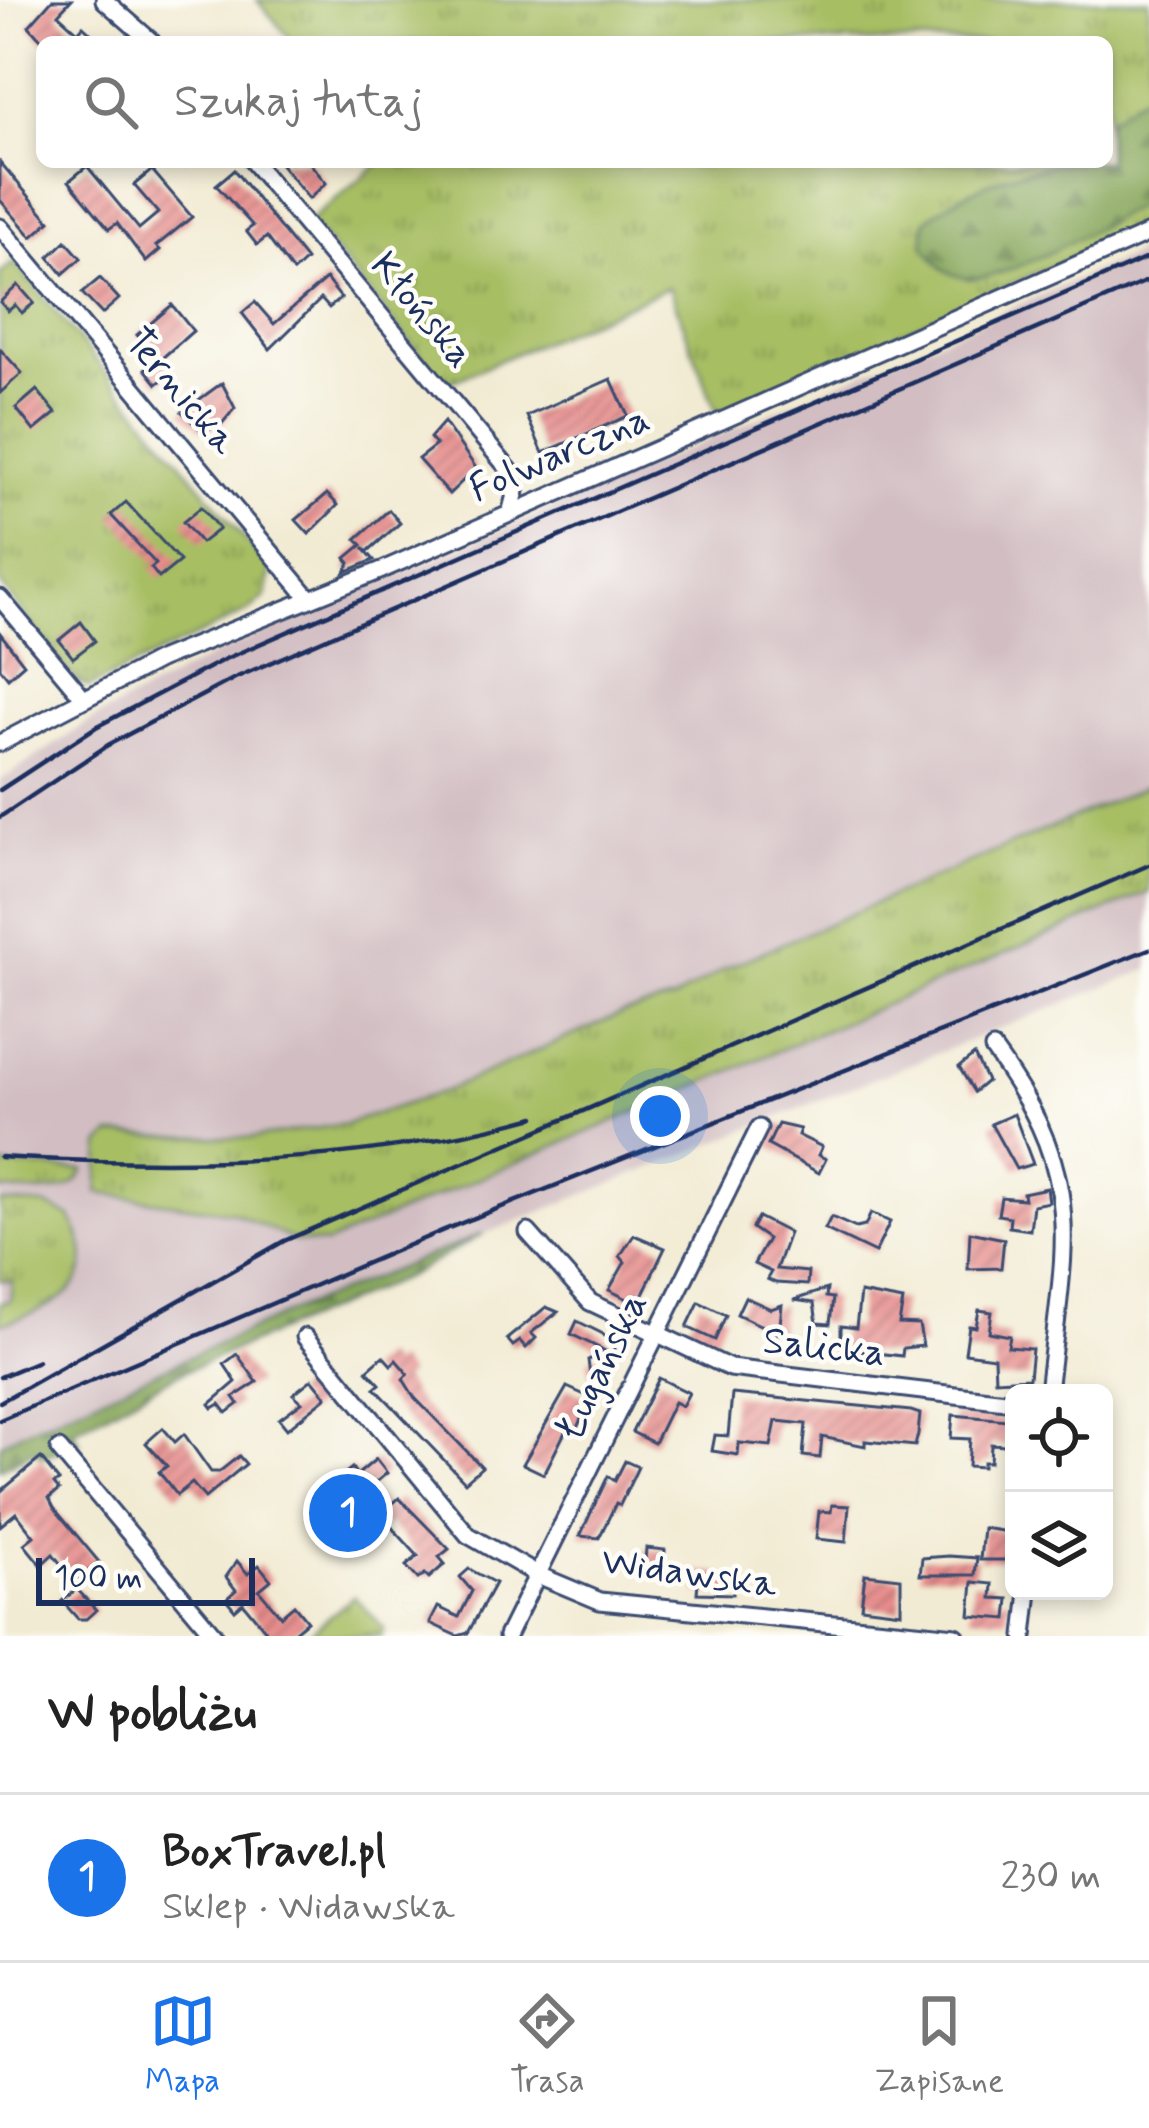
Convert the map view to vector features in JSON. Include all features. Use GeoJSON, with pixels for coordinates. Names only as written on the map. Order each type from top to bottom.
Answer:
{"type":"FeatureCollection","features":[{"type":"Feature","properties":{"kind":"street"},"geometry":{"type":"LineString","coordinates":[[104,0],[145,36]]}},
{"type":"Feature","properties":{"kind":"street","name":"Kłońska"},"geometry":{"type":"LineString","coordinates":[[258,168],[511,472],[517,491],[512,510]]}},
{"type":"Feature","properties":{"kind":"street","name":"Ternicka"},"geometry":{"type":"LineString","coordinates":[[0,227],[310,599]]}},
{"type":"Feature","properties":{"kind":"street","name":"Folwarczna"},"geometry":{"type":"LineString","coordinates":[[0,743],[82,697],[1149,233]]}},
{"type":"Feature","properties":{"kind":"street"},"geometry":{"type":"LineString","coordinates":[[0,598],[82,697]]}},
{"type":"Feature","properties":{"kind":"street"},"geometry":{"type":"LineString","coordinates":[[993,1048],[1032,1105],[1060,1174],[1064,1243],[1049,1384]]}},
{"type":"Feature","properties":{"kind":"street","name":"Ługańska"},"geometry":{"type":"LineString","coordinates":[[507,1636],[759,1128]]}},
{"type":"Feature","properties":{"kind":"street","name":"Salicka"},"geometry":{"type":"LineString","coordinates":[[528,1232],[590,1302],[746,1374],[1005,1401]]}},
{"type":"Feature","properties":{"kind":"street","name":"Widawska"},"geometry":{"type":"LineString","coordinates":[[305,1337],[468,1535],[538,1575],[600,1601],[956,1636]]}},
{"type":"Feature","properties":{"kind":"street"},"geometry":{"type":"LineString","coordinates":[[59,1449],[215,1636]]}},
{"type":"Feature","properties":{"kind":"street"},"geometry":{"type":"LineString","coordinates":[[1024,1636],[1028,1600]]}},
{"type":"Feature","properties":{"kind":"shaded area"},"geometry":{"type":"Polygon","coordinates":[[[1149,248],[1149,969],[292,1311],[0,1444],[0,781],[92,720],[216,654],[1149,248]]]}},
{"type":"Feature","properties":{"kind":"green space"},"geometry":{"type":"Polygon","coordinates":[[[257,0],[1149,0],[1149,223],[717,414],[669,287],[445,384],[309,221],[374,168],[1113,168],[1113,36],[288,36],[257,0]]]}},
{"type":"Feature","properties":{"kind":"green space"},"geometry":{"type":"Polygon","coordinates":[[[1149,91],[1149,200],[1031,261],[983,277],[951,273],[931,256],[923,244],[926,220],[969,192],[1039,168],[1113,168],[1113,116],[1149,91]]]}},
{"type":"Feature","properties":{"kind":"green space"},"geometry":{"type":"Polygon","coordinates":[[[14,262],[271,570],[266,596],[249,611],[89,687],[77,682],[0,584],[0,274],[14,262]]]}},
{"type":"Feature","properties":{"kind":"green space"},"geometry":{"type":"Polygon","coordinates":[[[1149,785],[1149,892],[326,1244],[295,1241],[232,1212],[98,1193],[101,1145],[111,1135],[254,1138],[346,1124],[445,1091],[624,1013],[673,1000],[726,968],[1149,785]]]}},
{"type":"Feature","properties":{"kind":"green space"},"geometry":{"type":"Polygon","coordinates":[[[0,1166],[84,1170],[69,1186],[36,1192],[0,1190],[0,1166]]]}},
{"type":"Feature","properties":{"kind":"green space"},"geometry":{"type":"Polygon","coordinates":[[[0,1202],[44,1205],[69,1216],[81,1239],[84,1259],[80,1276],[56,1301],[0,1324],[0,1303],[10,1301],[12,1281],[0,1280],[0,1202]]]}},
{"type":"Feature","properties":{"kind":"green space"},"geometry":{"type":"Polygon","coordinates":[[[483,1234],[409,1276],[176,1375],[73,1431],[80,1442],[42,1457],[35,1450],[0,1469],[0,1444],[24,1431],[292,1311],[483,1234]]]}},
{"type":"Feature","properties":{"kind":"green space"},"geometry":{"type":"Polygon","coordinates":[[[354,1596],[384,1629],[381,1636],[306,1636],[354,1596]]]}},
{"type":"Feature","properties":{"kind":"building"},"geometry":{"type":"Polygon","coordinates":[[[52,0],[71,0],[58,14],[78,32],[83,26],[93,35],[38,36],[29,26],[52,0]]]}},
{"type":"Feature","properties":{"kind":"building"},"geometry":{"type":"Polygon","coordinates":[[[0,162],[50,221],[32,237],[0,200],[0,162]]]}},
{"type":"Feature","properties":{"kind":"building"},"geometry":{"type":"Polygon","coordinates":[[[89,168],[139,229],[158,213],[134,185],[152,170],[192,217],[156,246],[160,250],[146,262],[117,223],[109,229],[69,181],[89,168]]]}},
{"type":"Feature","properties":{"kind":"building"},"geometry":{"type":"Polygon","coordinates":[[[284,168],[314,168],[326,183],[309,199],[284,168]]]}},
{"type":"Feature","properties":{"kind":"building"},"geometry":{"type":"Polygon","coordinates":[[[234,170],[306,260],[293,272],[267,237],[257,245],[246,231],[253,226],[216,185],[234,170]]]}},
{"type":"Feature","properties":{"kind":"building"},"geometry":{"type":"Polygon","coordinates":[[[66,241],[81,258],[63,274],[49,257],[66,241]]]}},
{"type":"Feature","properties":{"kind":"building"},"geometry":{"type":"Polygon","coordinates":[[[100,278],[119,299],[102,314],[82,293],[100,278]]]}},
{"type":"Feature","properties":{"kind":"building"},"geometry":{"type":"Polygon","coordinates":[[[326,279],[341,298],[329,308],[321,299],[270,349],[242,313],[255,302],[274,324],[326,279]]]}},
{"type":"Feature","properties":{"kind":"building"},"geometry":{"type":"Polygon","coordinates":[[[18,285],[34,303],[22,313],[15,305],[8,311],[0,302],[18,285]]]}},
{"type":"Feature","properties":{"kind":"building"},"geometry":{"type":"Polygon","coordinates":[[[172,305],[193,331],[161,359],[172,372],[157,384],[145,369],[158,358],[137,335],[172,305]]]}},
{"type":"Feature","properties":{"kind":"building"},"geometry":{"type":"Polygon","coordinates":[[[0,349],[22,373],[0,393],[0,349]]]}},
{"type":"Feature","properties":{"kind":"building"},"geometry":{"type":"Polygon","coordinates":[[[611,379],[628,416],[543,453],[527,416],[611,379]]]}},
{"type":"Feature","properties":{"kind":"building"},"geometry":{"type":"Polygon","coordinates":[[[222,383],[235,408],[220,426],[201,430],[182,412],[222,383]]]}},
{"type":"Feature","properties":{"kind":"building"},"geometry":{"type":"Polygon","coordinates":[[[37,390],[56,413],[34,431],[16,408],[37,390]]]}},
{"type":"Feature","properties":{"kind":"building"},"geometry":{"type":"Polygon","coordinates":[[[444,422],[476,468],[449,494],[418,459],[436,445],[430,438],[444,422]]]}},
{"type":"Feature","properties":{"kind":"building"},"geometry":{"type":"Polygon","coordinates":[[[327,494],[338,505],[309,534],[296,520],[327,494]]]}},
{"type":"Feature","properties":{"kind":"building"},"geometry":{"type":"Polygon","coordinates":[[[126,502],[180,561],[159,578],[151,568],[156,564],[111,515],[126,502]]]}},
{"type":"Feature","properties":{"kind":"building"},"geometry":{"type":"Polygon","coordinates":[[[201,507],[219,529],[201,543],[183,522],[201,507]]]}},
{"type":"Feature","properties":{"kind":"building"},"geometry":{"type":"Polygon","coordinates":[[[389,510],[400,523],[367,552],[374,560],[345,572],[350,563],[346,558],[362,545],[356,539],[389,510]]]}},
{"type":"Feature","properties":{"kind":"building"},"geometry":{"type":"Polygon","coordinates":[[[81,622],[95,641],[73,658],[59,640],[81,622]]]}},
{"type":"Feature","properties":{"kind":"building"},"geometry":{"type":"Polygon","coordinates":[[[0,633],[24,664],[8,678],[0,668],[0,633]]]}},
{"type":"Feature","properties":{"kind":"building"},"geometry":{"type":"Polygon","coordinates":[[[974,1055],[987,1081],[974,1092],[959,1067],[974,1055]]]}},
{"type":"Feature","properties":{"kind":"building"},"geometry":{"type":"Polygon","coordinates":[[[1014,1114],[1033,1164],[1016,1169],[991,1124],[1014,1114]]]}},
{"type":"Feature","properties":{"kind":"building"},"geometry":{"type":"Polygon","coordinates":[[[778,1124],[800,1129],[798,1135],[822,1147],[818,1155],[826,1159],[819,1173],[768,1145],[778,1124]]]}},
{"type":"Feature","properties":{"kind":"building"},"geometry":{"type":"Polygon","coordinates":[[[1047,1188],[1049,1202],[1033,1205],[1030,1230],[1009,1227],[1010,1217],[998,1215],[1001,1197],[1024,1199],[1023,1193],[1047,1188]]]}},
{"type":"Feature","properties":{"kind":"building"},"geometry":{"type":"Polygon","coordinates":[[[871,1213],[890,1222],[875,1253],[825,1229],[831,1217],[856,1228],[865,1226],[871,1213]]]}},
{"type":"Feature","properties":{"kind":"building"},"geometry":{"type":"Polygon","coordinates":[[[758,1217],[789,1233],[776,1269],[808,1272],[807,1285],[776,1283],[767,1279],[771,1272],[754,1264],[768,1239],[752,1228],[758,1217]]]}},
{"type":"Feature","properties":{"kind":"building"},"geometry":{"type":"Polygon","coordinates":[[[970,1232],[1004,1239],[1001,1268],[968,1269],[970,1232]]]}},
{"type":"Feature","properties":{"kind":"building"},"geometry":{"type":"Polygon","coordinates":[[[634,1235],[665,1248],[638,1304],[609,1290],[625,1262],[620,1256],[634,1235]]]}},
{"type":"Feature","properties":{"kind":"building"},"geometry":{"type":"Polygon","coordinates":[[[827,1289],[826,1297],[833,1298],[830,1324],[817,1323],[814,1303],[794,1300],[827,1289]]]}},
{"type":"Feature","properties":{"kind":"building"},"geometry":{"type":"Polygon","coordinates":[[[860,1293],[903,1301],[899,1324],[919,1325],[923,1346],[903,1348],[902,1356],[859,1351],[858,1358],[841,1356],[841,1326],[856,1328],[860,1293]]]}},
{"type":"Feature","properties":{"kind":"building"},"geometry":{"type":"Polygon","coordinates":[[[745,1297],[771,1309],[782,1305],[779,1334],[737,1314],[745,1297]]]}},
{"type":"Feature","properties":{"kind":"building"},"geometry":{"type":"Polygon","coordinates":[[[699,1302],[726,1315],[715,1340],[687,1327],[699,1302]]]}},
{"type":"Feature","properties":{"kind":"building"},"geometry":{"type":"Polygon","coordinates":[[[546,1307],[558,1312],[531,1333],[536,1338],[526,1348],[520,1341],[513,1346],[507,1339],[546,1307]]]}},
{"type":"Feature","properties":{"kind":"building"},"geometry":{"type":"Polygon","coordinates":[[[979,1310],[992,1312],[989,1332],[1010,1336],[1008,1347],[1032,1349],[1029,1378],[995,1380],[994,1357],[965,1353],[969,1326],[976,1327],[979,1310]]]}},
{"type":"Feature","properties":{"kind":"building"},"geometry":{"type":"Polygon","coordinates":[[[577,1321],[603,1334],[615,1349],[616,1356],[590,1376],[588,1360],[607,1352],[571,1334],[577,1321]]]}},
{"type":"Feature","properties":{"kind":"building"},"geometry":{"type":"Polygon","coordinates":[[[237,1354],[257,1382],[234,1397],[239,1404],[227,1413],[220,1404],[213,1408],[210,1404],[236,1382],[224,1364],[237,1354]]]}},
{"type":"Feature","properties":{"kind":"building"},"geometry":{"type":"Polygon","coordinates":[[[383,1356],[391,1365],[396,1360],[408,1374],[403,1379],[415,1398],[482,1467],[465,1482],[375,1388],[380,1384],[367,1370],[383,1356]]]}},
{"type":"Feature","properties":{"kind":"building"},"geometry":{"type":"Polygon","coordinates":[[[659,1378],[689,1393],[682,1406],[674,1402],[654,1443],[632,1432],[659,1378]]]}},
{"type":"Feature","properties":{"kind":"building"},"geometry":{"type":"Polygon","coordinates":[[[312,1379],[327,1397],[287,1429],[279,1419],[302,1402],[293,1394],[312,1379]]]}},
{"type":"Feature","properties":{"kind":"building"},"geometry":{"type":"Polygon","coordinates":[[[567,1387],[591,1398],[575,1432],[567,1428],[544,1474],[523,1464],[567,1387]]]}},
{"type":"Feature","properties":{"kind":"building"},"geometry":{"type":"Polygon","coordinates":[[[732,1394],[911,1411],[920,1414],[918,1434],[915,1446],[865,1441],[865,1446],[822,1437],[820,1458],[803,1456],[806,1424],[776,1421],[771,1446],[739,1443],[738,1455],[712,1451],[715,1435],[728,1436],[732,1394]]]}},
{"type":"Feature","properties":{"kind":"building"},"geometry":{"type":"Polygon","coordinates":[[[953,1415],[1005,1420],[1005,1445],[991,1444],[990,1462],[983,1462],[983,1467],[968,1466],[970,1439],[951,1438],[953,1415]]]}},
{"type":"Feature","properties":{"kind":"building"},"geometry":{"type":"Polygon","coordinates":[[[163,1428],[175,1442],[184,1434],[211,1472],[219,1472],[239,1456],[246,1464],[205,1498],[192,1483],[177,1495],[159,1472],[167,1466],[146,1443],[163,1428]]]}},
{"type":"Feature","properties":{"kind":"building"},"geometry":{"type":"Polygon","coordinates":[[[41,1458],[59,1481],[54,1484],[59,1490],[49,1498],[54,1508],[99,1562],[75,1582],[53,1554],[41,1565],[24,1544],[34,1536],[16,1513],[0,1526],[0,1492],[41,1458]]]}},
{"type":"Feature","properties":{"kind":"building"},"geometry":{"type":"Polygon","coordinates":[[[376,1459],[387,1473],[369,1488],[386,1509],[399,1498],[449,1549],[439,1557],[445,1564],[429,1578],[425,1574],[418,1579],[406,1566],[418,1556],[389,1524],[376,1532],[369,1525],[362,1531],[324,1490],[352,1468],[357,1475],[376,1459]]]}},
{"type":"Feature","properties":{"kind":"building"},"geometry":{"type":"Polygon","coordinates":[[[625,1461],[638,1467],[620,1505],[616,1503],[599,1538],[580,1536],[608,1476],[615,1481],[625,1461]]]}},
{"type":"Feature","properties":{"kind":"building"},"geometry":{"type":"Polygon","coordinates":[[[832,1505],[849,1506],[846,1542],[816,1539],[819,1511],[831,1512],[832,1505]]]}},
{"type":"Feature","properties":{"kind":"building"},"geometry":{"type":"Polygon","coordinates":[[[983,1528],[1005,1532],[1005,1560],[980,1560],[983,1528]]]}},
{"type":"Feature","properties":{"kind":"building"},"geometry":{"type":"Polygon","coordinates":[[[646,1548],[665,1550],[663,1576],[644,1575],[646,1548]]]}},
{"type":"Feature","properties":{"kind":"building"},"geometry":{"type":"Polygon","coordinates":[[[922,1558],[977,1558],[975,1575],[920,1575],[922,1558]]]}},
{"type":"Feature","properties":{"kind":"building"},"geometry":{"type":"Polygon","coordinates":[[[237,1561],[248,1574],[259,1565],[271,1580],[259,1590],[281,1616],[294,1605],[307,1621],[289,1636],[270,1636],[243,1603],[235,1610],[226,1599],[236,1590],[226,1577],[237,1561]]]}},
{"type":"Feature","properties":{"kind":"building"},"geometry":{"type":"Polygon","coordinates":[[[469,1569],[495,1583],[468,1633],[458,1636],[430,1623],[438,1607],[459,1617],[472,1591],[460,1577],[469,1569]]]}},
{"type":"Feature","properties":{"kind":"building"},"geometry":{"type":"Polygon","coordinates":[[[699,1571],[724,1574],[723,1580],[734,1581],[733,1594],[697,1593],[699,1571]]]}},
{"type":"Feature","properties":{"kind":"building"},"geometry":{"type":"Polygon","coordinates":[[[865,1574],[901,1578],[901,1612],[861,1607],[865,1574]]]}},
{"type":"Feature","properties":{"kind":"building"},"geometry":{"type":"Polygon","coordinates":[[[973,1582],[993,1584],[992,1598],[1009,1600],[1007,1619],[970,1616],[973,1582]]]}},
{"type":"Feature","properties":{"kind":"building"},"geometry":{"type":"Polygon","coordinates":[[[77,1589],[96,1610],[86,1619],[78,1619],[62,1601],[77,1589]]]}},
{"type":"Feature","properties":{"kind":"railway"},"geometry":{"type":"LineString","coordinates":[[0,790],[96,727],[225,659],[1149,257]]}},
{"type":"Feature","properties":{"kind":"railway"},"geometry":{"type":"LineString","coordinates":[[0,817],[108,745],[235,678],[1149,280]]}},
{"type":"Feature","properties":{"kind":"railway"},"geometry":{"type":"LineString","coordinates":[[0,1402],[284,1241],[1149,865]]}},
{"type":"Feature","properties":{"kind":"railway"},"geometry":{"type":"LineString","coordinates":[[0,1420],[444,1230],[1149,949]]}},
{"type":"Feature","properties":{"kind":"railway"},"geometry":{"type":"LineString","coordinates":[[0,1157],[136,1162],[270,1159],[402,1145],[535,1117]]}},
{"type":"Feature","properties":{"kind":"railway"},"geometry":{"type":"LineString","coordinates":[[0,1377],[38,1361]]}},
{"type":"Feature","properties":{"kind":"place","name":"BoxTravel.pl"},"geometry":{"type":"Point","coordinates":[348,1513]}}]}
